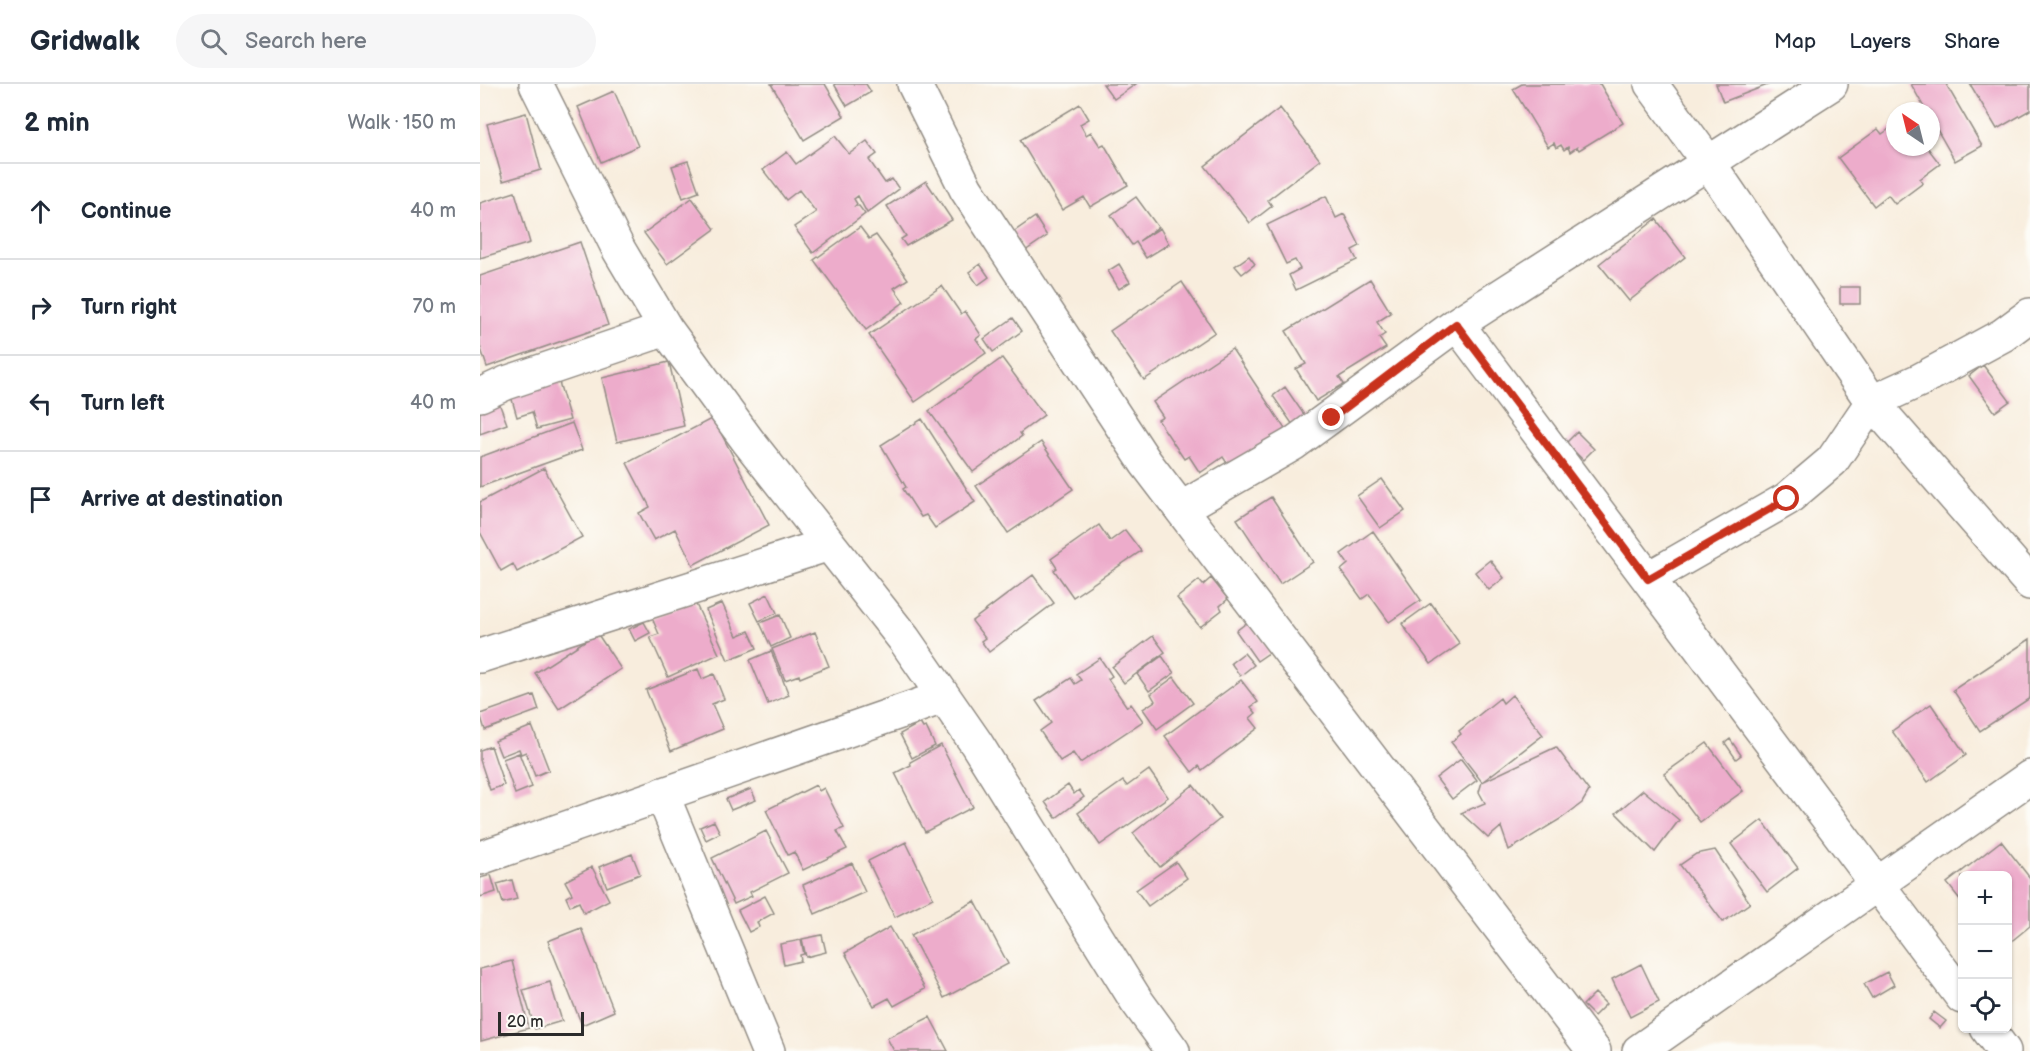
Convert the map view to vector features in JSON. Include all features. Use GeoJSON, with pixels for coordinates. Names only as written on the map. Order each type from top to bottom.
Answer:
{"type":"FeatureCollection","features":[{"type":"Feature","properties":{"kind":"street"},"geometry":{"type":"LineString","coordinates":[[536,84],[619,250],[666,328],[748,441],[904,639],[976,743],[1136,1000],[1173,1051]]}},
{"type":"Feature","properties":{"kind":"street"},"geometry":{"type":"LineString","coordinates":[[914,84],[966,189],[1146,463],[1594,1051]]}},
{"type":"Feature","properties":{"kind":"street"},"geometry":{"type":"LineString","coordinates":[[1651,84],[1708,162],[1872,402],[2030,583]]}},
{"type":"Feature","properties":{"kind":"street"},"geometry":{"type":"LineString","coordinates":[[1182,508],[1293,444],[1456,324],[1832,84]]}},
{"type":"Feature","properties":{"kind":"street"},"geometry":{"type":"LineString","coordinates":[[1648,579],[1787,499],[1832,461],[1872,402],[1920,380],[1982,346],[2030,315]]}},
{"type":"Feature","properties":{"kind":"street"},"geometry":{"type":"LineString","coordinates":[[1456,324],[1958,992]]}},
{"type":"Feature","properties":{"kind":"street"},"geometry":{"type":"LineString","coordinates":[[480,395],[517,379],[666,328]]}},
{"type":"Feature","properties":{"kind":"street"},"geometry":{"type":"LineString","coordinates":[[480,656],[829,544]]}},
{"type":"Feature","properties":{"kind":"street"},"geometry":{"type":"LineString","coordinates":[[480,858],[944,697]]}},
{"type":"Feature","properties":{"kind":"street"},"geometry":{"type":"LineString","coordinates":[[1639,1051],[2030,777]]}},
{"type":"Feature","properties":{"kind":"street"},"geometry":{"type":"LineString","coordinates":[[662,794],[768,1051]]}},
{"type":"Feature","properties":{"kind":"street"},"geometry":{"type":"LineString","coordinates":[[1990,1033],[2004,1051]]}},
{"type":"Feature","properties":{"kind":"building"},"geometry":{"type":"Polygon","coordinates":[[[771,84],[825,84],[844,116],[804,140],[771,84]]]}},
{"type":"Feature","properties":{"kind":"building"},"geometry":{"type":"Polygon","coordinates":[[[834,84],[866,84],[871,92],[847,106],[834,84]]]}},
{"type":"Feature","properties":{"kind":"building"},"geometry":{"type":"Polygon","coordinates":[[[1103,84],[1136,84],[1114,99],[1103,84]]]}},
{"type":"Feature","properties":{"kind":"building"},"geometry":{"type":"Polygon","coordinates":[[[1522,84],[1600,84],[1623,123],[1579,150],[1577,147],[1570,152],[1568,147],[1564,150],[1561,145],[1556,148],[1554,143],[1548,147],[1513,89],[1522,84]]]}},
{"type":"Feature","properties":{"kind":"building"},"geometry":{"type":"Polygon","coordinates":[[[1716,84],[1770,84],[1723,102],[1716,84]]]}},
{"type":"Feature","properties":{"kind":"building"},"geometry":{"type":"Polygon","coordinates":[[[1911,84],[1946,84],[1982,146],[1955,161],[1940,135],[1940,102],[1921,102],[1911,84]]]}},
{"type":"Feature","properties":{"kind":"building"},"geometry":{"type":"Polygon","coordinates":[[[1970,84],[2030,84],[2030,110],[1997,129],[1970,84]]]}},
{"type":"Feature","properties":{"kind":"building"},"geometry":{"type":"Polygon","coordinates":[[[614,91],[638,146],[601,162],[578,107],[614,91]]]}},
{"type":"Feature","properties":{"kind":"building"},"geometry":{"type":"Polygon","coordinates":[[[1080,104],[1089,119],[1080,124],[1086,135],[1091,132],[1100,146],[1104,144],[1128,185],[1090,207],[1084,197],[1062,210],[1020,140],[1080,104]]]}},
{"type":"Feature","properties":{"kind":"building"},"geometry":{"type":"Polygon","coordinates":[[[1280,108],[1320,160],[1268,200],[1272,206],[1250,223],[1205,166],[1280,108]]]}},
{"type":"Feature","properties":{"kind":"building"},"geometry":{"type":"Polygon","coordinates":[[[526,113],[541,170],[503,181],[487,124],[526,113]]]}},
{"type":"Feature","properties":{"kind":"building"},"geometry":{"type":"Polygon","coordinates":[[[1878,129],[1882,134],[1886,131],[1886,156],[1934,156],[1940,164],[1920,179],[1923,183],[1895,204],[1888,195],[1874,206],[1838,158],[1878,129]]]}},
{"type":"Feature","properties":{"kind":"building"},"geometry":{"type":"Polygon","coordinates":[[[835,136],[849,154],[867,141],[877,154],[869,160],[885,183],[892,179],[899,189],[867,213],[858,196],[854,199],[857,204],[855,206],[859,206],[865,214],[813,253],[794,227],[816,212],[799,190],[786,200],[763,170],[787,152],[796,164],[835,136]]]}},
{"type":"Feature","properties":{"kind":"building"},"geometry":{"type":"Polygon","coordinates":[[[688,161],[699,192],[683,198],[672,166],[688,161]]]}},
{"type":"Feature","properties":{"kind":"building"},"geometry":{"type":"Polygon","coordinates":[[[926,181],[952,220],[906,246],[901,239],[906,236],[887,206],[926,181]]]}},
{"type":"Feature","properties":{"kind":"building"},"geometry":{"type":"Polygon","coordinates":[[[515,192],[530,243],[480,258],[480,203],[515,192]]]}},
{"type":"Feature","properties":{"kind":"building"},"geometry":{"type":"Polygon","coordinates":[[[1326,196],[1336,218],[1344,214],[1360,246],[1352,250],[1357,260],[1296,290],[1289,275],[1300,269],[1295,260],[1286,264],[1267,225],[1326,196]]]}},
{"type":"Feature","properties":{"kind":"building"},"geometry":{"type":"Polygon","coordinates":[[[1136,197],[1158,227],[1139,241],[1160,228],[1169,244],[1146,258],[1136,242],[1132,245],[1111,215],[1136,197]]]}},
{"type":"Feature","properties":{"kind":"building"},"geometry":{"type":"Polygon","coordinates":[[[692,198],[715,229],[667,264],[644,233],[692,198]]]}},
{"type":"Feature","properties":{"kind":"building"},"geometry":{"type":"Polygon","coordinates":[[[1035,217],[1047,236],[1025,251],[1012,233],[1035,217]]]}},
{"type":"Feature","properties":{"kind":"building"},"geometry":{"type":"Polygon","coordinates":[[[1656,219],[1685,257],[1629,301],[1599,264],[1656,219]]]}},
{"type":"Feature","properties":{"kind":"building"},"geometry":{"type":"Polygon","coordinates":[[[860,227],[869,239],[876,235],[908,279],[894,288],[904,302],[866,330],[814,260],[860,227]]]}},
{"type":"Feature","properties":{"kind":"building"},"geometry":{"type":"Polygon","coordinates":[[[580,242],[608,325],[487,367],[480,346],[480,276],[580,242]]]}},
{"type":"Feature","properties":{"kind":"building"},"geometry":{"type":"Polygon","coordinates":[[[1249,256],[1255,264],[1242,274],[1235,266],[1249,256]]]}},
{"type":"Feature","properties":{"kind":"building"},"geometry":{"type":"Polygon","coordinates":[[[980,264],[989,277],[978,285],[969,272],[980,264]]]}},
{"type":"Feature","properties":{"kind":"building"},"geometry":{"type":"Polygon","coordinates":[[[1119,264],[1130,282],[1119,289],[1108,271],[1119,264]]]}},
{"type":"Feature","properties":{"kind":"building"},"geometry":{"type":"Polygon","coordinates":[[[1370,279],[1391,313],[1377,322],[1385,334],[1379,338],[1386,348],[1339,377],[1344,384],[1316,401],[1296,369],[1306,364],[1286,331],[1370,279]]]}},
{"type":"Feature","properties":{"kind":"building"},"geometry":{"type":"Polygon","coordinates":[[[1182,282],[1215,332],[1144,380],[1110,331],[1182,282]]]}},
{"type":"Feature","properties":{"kind":"building"},"geometry":{"type":"Polygon","coordinates":[[[942,286],[961,314],[965,311],[981,335],[976,339],[986,353],[915,402],[869,335],[942,286]]]}},
{"type":"Feature","properties":{"kind":"building"},"geometry":{"type":"Polygon","coordinates":[[[1840,287],[1860,287],[1860,304],[1840,304],[1840,287]]]}},
{"type":"Feature","properties":{"kind":"building"},"geometry":{"type":"Polygon","coordinates":[[[1013,318],[1022,331],[993,352],[984,339],[1013,318]]]}},
{"type":"Feature","properties":{"kind":"building"},"geometry":{"type":"Polygon","coordinates":[[[1232,349],[1285,429],[1229,466],[1223,457],[1200,473],[1189,456],[1184,459],[1158,420],[1163,417],[1153,402],[1232,349]]]}},
{"type":"Feature","properties":{"kind":"building"},"geometry":{"type":"Polygon","coordinates":[[[1002,358],[1044,415],[1020,433],[1022,436],[973,472],[929,411],[1002,358]]]}},
{"type":"Feature","properties":{"kind":"building"},"geometry":{"type":"Polygon","coordinates":[[[669,362],[684,426],[617,442],[602,378],[669,362]]]}},
{"type":"Feature","properties":{"kind":"building"},"geometry":{"type":"Polygon","coordinates":[[[1983,365],[2010,401],[1995,412],[1969,376],[1983,365]]]}},
{"type":"Feature","properties":{"kind":"building"},"geometry":{"type":"Polygon","coordinates":[[[557,375],[570,420],[537,429],[532,412],[517,417],[509,389],[557,375]]]}},
{"type":"Feature","properties":{"kind":"building"},"geometry":{"type":"Polygon","coordinates":[[[1285,387],[1307,419],[1295,428],[1273,396],[1285,387]]]}},
{"type":"Feature","properties":{"kind":"building"},"geometry":{"type":"Polygon","coordinates":[[[496,395],[507,424],[480,434],[480,402],[496,395]]]}},
{"type":"Feature","properties":{"kind":"building"},"geometry":{"type":"Polygon","coordinates":[[[713,418],[769,525],[693,565],[675,529],[654,540],[639,513],[650,507],[627,463],[713,418]]]}},
{"type":"Feature","properties":{"kind":"building"},"geometry":{"type":"Polygon","coordinates":[[[922,419],[975,502],[935,528],[926,515],[921,517],[903,489],[906,487],[881,445],[922,419]]]}},
{"type":"Feature","properties":{"kind":"building"},"geometry":{"type":"Polygon","coordinates":[[[572,423],[582,450],[480,487],[480,457],[572,423]]]}},
{"type":"Feature","properties":{"kind":"building"},"geometry":{"type":"Polygon","coordinates":[[[1577,432],[1594,449],[1583,460],[1566,443],[1577,432]]]}},
{"type":"Feature","properties":{"kind":"building"},"geometry":{"type":"Polygon","coordinates":[[[1041,442],[1073,489],[1008,533],[976,486],[1041,442]]]}},
{"type":"Feature","properties":{"kind":"building"},"geometry":{"type":"Polygon","coordinates":[[[544,468],[582,537],[517,572],[513,564],[501,571],[480,532],[480,502],[544,468]]]}},
{"type":"Feature","properties":{"kind":"building"},"geometry":{"type":"Polygon","coordinates":[[[1382,479],[1405,511],[1380,528],[1357,496],[1382,479]]]}},
{"type":"Feature","properties":{"kind":"building"},"geometry":{"type":"Polygon","coordinates":[[[1271,497],[1313,562],[1280,584],[1237,519],[1271,497]]]}},
{"type":"Feature","properties":{"kind":"building"},"geometry":{"type":"Polygon","coordinates":[[[1099,525],[1110,541],[1125,530],[1141,551],[1073,597],[1054,570],[1057,568],[1051,559],[1099,525]]]}},
{"type":"Feature","properties":{"kind":"building"},"geometry":{"type":"Polygon","coordinates":[[[1373,531],[1421,600],[1389,622],[1369,594],[1362,599],[1341,570],[1348,564],[1341,554],[1373,531]]]}},
{"type":"Feature","properties":{"kind":"building"},"geometry":{"type":"Polygon","coordinates":[[[1490,560],[1504,578],[1489,590],[1475,572],[1490,560]]]}},
{"type":"Feature","properties":{"kind":"building"},"geometry":{"type":"Polygon","coordinates":[[[1033,575],[1054,603],[989,652],[981,641],[985,638],[972,621],[1033,575]]]}},
{"type":"Feature","properties":{"kind":"building"},"geometry":{"type":"Polygon","coordinates":[[[1211,578],[1228,599],[1220,606],[1222,610],[1200,627],[1177,598],[1199,580],[1203,585],[1211,578]]]}},
{"type":"Feature","properties":{"kind":"building"},"geometry":{"type":"Polygon","coordinates":[[[768,594],[777,613],[759,621],[750,603],[768,594]]]}},
{"type":"Feature","properties":{"kind":"building"},"geometry":{"type":"Polygon","coordinates":[[[694,600],[719,654],[668,677],[650,637],[659,634],[652,618],[694,600]]]}},
{"type":"Feature","properties":{"kind":"building"},"geometry":{"type":"Polygon","coordinates":[[[722,603],[737,636],[749,631],[757,648],[728,660],[706,610],[722,603]]]}},
{"type":"Feature","properties":{"kind":"building"},"geometry":{"type":"Polygon","coordinates":[[[1431,603],[1460,644],[1431,664],[1402,624],[1431,603]]]}},
{"type":"Feature","properties":{"kind":"building"},"geometry":{"type":"Polygon","coordinates":[[[780,615],[790,638],[771,647],[760,623],[780,615]]]}},
{"type":"Feature","properties":{"kind":"building"},"geometry":{"type":"Polygon","coordinates":[[[1249,621],[1270,652],[1257,661],[1236,631],[1249,621]]]}},
{"type":"Feature","properties":{"kind":"building"},"geometry":{"type":"Polygon","coordinates":[[[644,622],[650,633],[635,641],[629,629],[644,622]]]}},
{"type":"Feature","properties":{"kind":"building"},"geometry":{"type":"Polygon","coordinates":[[[815,632],[829,666],[800,678],[799,675],[785,680],[772,649],[815,632]]]}},
{"type":"Feature","properties":{"kind":"building"},"geometry":{"type":"Polygon","coordinates":[[[597,633],[621,669],[559,709],[535,673],[597,633]]]}},
{"type":"Feature","properties":{"kind":"building"},"geometry":{"type":"Polygon","coordinates":[[[1153,636],[1165,652],[1124,683],[1112,667],[1153,636]]]}},
{"type":"Feature","properties":{"kind":"building"},"geometry":{"type":"Polygon","coordinates":[[[2030,639],[2030,698],[1980,731],[1953,690],[2030,639]]]}},
{"type":"Feature","properties":{"kind":"building"},"geometry":{"type":"Polygon","coordinates":[[[771,651],[789,695],[768,704],[750,660],[771,651]]]}},
{"type":"Feature","properties":{"kind":"building"},"geometry":{"type":"Polygon","coordinates":[[[1244,653],[1254,665],[1240,676],[1231,663],[1244,653]]]}},
{"type":"Feature","properties":{"kind":"building"},"geometry":{"type":"Polygon","coordinates":[[[1162,656],[1174,673],[1149,691],[1137,674],[1162,656]]]}},
{"type":"Feature","properties":{"kind":"building"},"geometry":{"type":"Polygon","coordinates":[[[1100,658],[1112,676],[1108,679],[1127,707],[1131,704],[1143,721],[1080,763],[1073,753],[1060,761],[1040,731],[1051,723],[1036,701],[1071,678],[1075,684],[1081,680],[1076,674],[1100,658]]]}},
{"type":"Feature","properties":{"kind":"building"},"geometry":{"type":"Polygon","coordinates":[[[698,669],[702,679],[714,674],[724,699],[712,704],[723,729],[671,751],[646,690],[698,669]]]}},
{"type":"Feature","properties":{"kind":"building"},"geometry":{"type":"Polygon","coordinates":[[[1174,677],[1193,703],[1157,729],[1143,709],[1155,701],[1151,694],[1174,677]]]}},
{"type":"Feature","properties":{"kind":"building"},"geometry":{"type":"Polygon","coordinates":[[[1241,680],[1258,702],[1251,707],[1256,713],[1250,718],[1258,728],[1202,770],[1199,766],[1192,772],[1165,736],[1241,680]]]}},
{"type":"Feature","properties":{"kind":"building"},"geometry":{"type":"Polygon","coordinates":[[[534,695],[539,710],[485,730],[480,714],[534,695]]]}},
{"type":"Feature","properties":{"kind":"building"},"geometry":{"type":"Polygon","coordinates":[[[1512,695],[1543,735],[1482,782],[1451,742],[1461,734],[1459,731],[1500,698],[1503,703],[1512,695]]]}},
{"type":"Feature","properties":{"kind":"building"},"geometry":{"type":"Polygon","coordinates":[[[1931,704],[1966,755],[1928,782],[1892,731],[1931,704]]]}},
{"type":"Feature","properties":{"kind":"building"},"geometry":{"type":"Polygon","coordinates":[[[920,723],[923,728],[926,727],[935,746],[912,758],[900,734],[920,723]]]}},
{"type":"Feature","properties":{"kind":"building"},"geometry":{"type":"Polygon","coordinates":[[[532,726],[549,770],[535,776],[526,752],[521,754],[519,749],[501,756],[495,741],[532,726]]]}},
{"type":"Feature","properties":{"kind":"building"},"geometry":{"type":"Polygon","coordinates":[[[1730,739],[1741,755],[1736,759],[1725,743],[1730,739]]]}},
{"type":"Feature","properties":{"kind":"building"},"geometry":{"type":"Polygon","coordinates":[[[1707,743],[1743,791],[1700,822],[1664,774],[1707,743]]]}},
{"type":"Feature","properties":{"kind":"building"},"geometry":{"type":"Polygon","coordinates":[[[941,745],[973,807],[925,832],[895,773],[941,745]]]}},
{"type":"Feature","properties":{"kind":"building"},"geometry":{"type":"Polygon","coordinates":[[[491,746],[504,785],[490,790],[480,760],[480,750],[491,746]]]}},
{"type":"Feature","properties":{"kind":"building"},"geometry":{"type":"Polygon","coordinates":[[[1556,747],[1589,791],[1582,803],[1562,818],[1509,850],[1501,827],[1488,838],[1461,813],[1485,803],[1479,792],[1482,782],[1556,747]]]}},
{"type":"Feature","properties":{"kind":"building"},"geometry":{"type":"Polygon","coordinates":[[[519,753],[532,787],[515,794],[503,759],[519,753]]]}},
{"type":"Feature","properties":{"kind":"building"},"geometry":{"type":"Polygon","coordinates":[[[1461,759],[1477,780],[1452,799],[1436,778],[1461,759]]]}},
{"type":"Feature","properties":{"kind":"building"},"geometry":{"type":"Polygon","coordinates":[[[1149,770],[1168,797],[1100,845],[1078,813],[1123,781],[1127,786],[1149,770]]]}},
{"type":"Feature","properties":{"kind":"building"},"geometry":{"type":"Polygon","coordinates":[[[816,785],[819,791],[824,788],[844,828],[837,831],[847,849],[803,870],[794,852],[788,855],[766,810],[816,785]]]}},
{"type":"Feature","properties":{"kind":"building"},"geometry":{"type":"Polygon","coordinates":[[[1068,785],[1074,794],[1079,790],[1084,797],[1056,818],[1045,802],[1068,785]]]}},
{"type":"Feature","properties":{"kind":"building"},"geometry":{"type":"Polygon","coordinates":[[[1193,785],[1220,819],[1160,867],[1133,833],[1193,785]]]}},
{"type":"Feature","properties":{"kind":"building"},"geometry":{"type":"Polygon","coordinates":[[[751,789],[756,800],[731,810],[726,799],[751,789]]]}},
{"type":"Feature","properties":{"kind":"building"},"geometry":{"type":"Polygon","coordinates":[[[1643,790],[1679,820],[1655,852],[1616,813],[1643,790]]]}},
{"type":"Feature","properties":{"kind":"building"},"geometry":{"type":"Polygon","coordinates":[[[1762,820],[1798,868],[1767,892],[1731,844],[1762,820]]]}},
{"type":"Feature","properties":{"kind":"building"},"geometry":{"type":"Polygon","coordinates":[[[714,821],[720,833],[706,840],[700,827],[714,821]]]}},
{"type":"Feature","properties":{"kind":"building"},"geometry":{"type":"Polygon","coordinates":[[[766,831],[788,873],[750,892],[752,896],[734,904],[712,858],[766,831]]]}},
{"type":"Feature","properties":{"kind":"building"},"geometry":{"type":"Polygon","coordinates":[[[2001,841],[2030,878],[2030,926],[2012,941],[2012,871],[1962,871],[2001,841]]]}},
{"type":"Feature","properties":{"kind":"building"},"geometry":{"type":"Polygon","coordinates":[[[906,842],[933,898],[895,917],[868,861],[906,842]]]}},
{"type":"Feature","properties":{"kind":"building"},"geometry":{"type":"Polygon","coordinates":[[[1715,850],[1750,903],[1723,922],[1680,865],[1696,854],[1715,850]]]}},
{"type":"Feature","properties":{"kind":"building"},"geometry":{"type":"Polygon","coordinates":[[[632,854],[640,874],[607,887],[599,867],[632,854]]]}},
{"type":"Feature","properties":{"kind":"building"},"geometry":{"type":"Polygon","coordinates":[[[1176,862],[1187,878],[1148,906],[1136,890],[1176,862]]]}},
{"type":"Feature","properties":{"kind":"building"},"geometry":{"type":"Polygon","coordinates":[[[852,863],[865,892],[815,914],[803,885],[852,863]]]}},
{"type":"Feature","properties":{"kind":"building"},"geometry":{"type":"Polygon","coordinates":[[[592,867],[609,900],[584,913],[579,902],[570,906],[566,897],[572,894],[565,881],[592,867]]]}},
{"type":"Feature","properties":{"kind":"building"},"geometry":{"type":"Polygon","coordinates":[[[1958,874],[1958,897],[1947,883],[1958,874]]]}},
{"type":"Feature","properties":{"kind":"building"},"geometry":{"type":"Polygon","coordinates":[[[491,875],[496,892],[480,897],[480,878],[491,875]]]}},
{"type":"Feature","properties":{"kind":"building"},"geometry":{"type":"Polygon","coordinates":[[[512,880],[517,899],[503,903],[497,884],[512,880]]]}},
{"type":"Feature","properties":{"kind":"building"},"geometry":{"type":"Polygon","coordinates":[[[765,896],[774,913],[757,922],[759,927],[749,932],[738,910],[765,896]]]}},
{"type":"Feature","properties":{"kind":"building"},"geometry":{"type":"Polygon","coordinates":[[[975,901],[1008,964],[944,998],[911,935],[975,901]]]}},
{"type":"Feature","properties":{"kind":"building"},"geometry":{"type":"Polygon","coordinates":[[[890,927],[925,989],[894,1006],[889,998],[874,1006],[845,953],[890,927]]]}},
{"type":"Feature","properties":{"kind":"building"},"geometry":{"type":"Polygon","coordinates":[[[581,928],[614,1011],[582,1025],[548,941],[581,928]]]}},
{"type":"Feature","properties":{"kind":"building"},"geometry":{"type":"Polygon","coordinates":[[[822,935],[826,952],[806,957],[802,939],[822,935]]]}},
{"type":"Feature","properties":{"kind":"building"},"geometry":{"type":"Polygon","coordinates":[[[801,940],[804,954],[800,955],[801,961],[784,965],[780,944],[801,940]]]}},
{"type":"Feature","properties":{"kind":"building"},"geometry":{"type":"Polygon","coordinates":[[[512,961],[529,1028],[481,1041],[480,969],[512,961]]]}},
{"type":"Feature","properties":{"kind":"building"},"geometry":{"type":"Polygon","coordinates":[[[1641,964],[1659,1002],[1630,1017],[1612,979],[1641,964]]]}},
{"type":"Feature","properties":{"kind":"building"},"geometry":{"type":"Polygon","coordinates":[[[1887,972],[1894,985],[1872,998],[1864,984],[1887,972]]]}},
{"type":"Feature","properties":{"kind":"building"},"geometry":{"type":"Polygon","coordinates":[[[550,982],[562,1021],[535,1029],[523,990],[550,982]]]}},
{"type":"Feature","properties":{"kind":"building"},"geometry":{"type":"Polygon","coordinates":[[[1595,993],[1606,1004],[1594,1016],[1583,1005],[1595,993]]]}},
{"type":"Feature","properties":{"kind":"building"},"geometry":{"type":"Polygon","coordinates":[[[1934,1012],[1946,1021],[1940,1028],[1929,1019],[1934,1012]]]}},
{"type":"Feature","properties":{"kind":"building"},"geometry":{"type":"Polygon","coordinates":[[[930,1017],[948,1051],[894,1051],[887,1038],[930,1017]]]}},
{"type":"Feature","properties":{"kind":"route"},"geometry":{"type":"LineString","coordinates":[[1332,418],[1364,391],[1456,324],[1648,579],[1787,499]]}}]}
